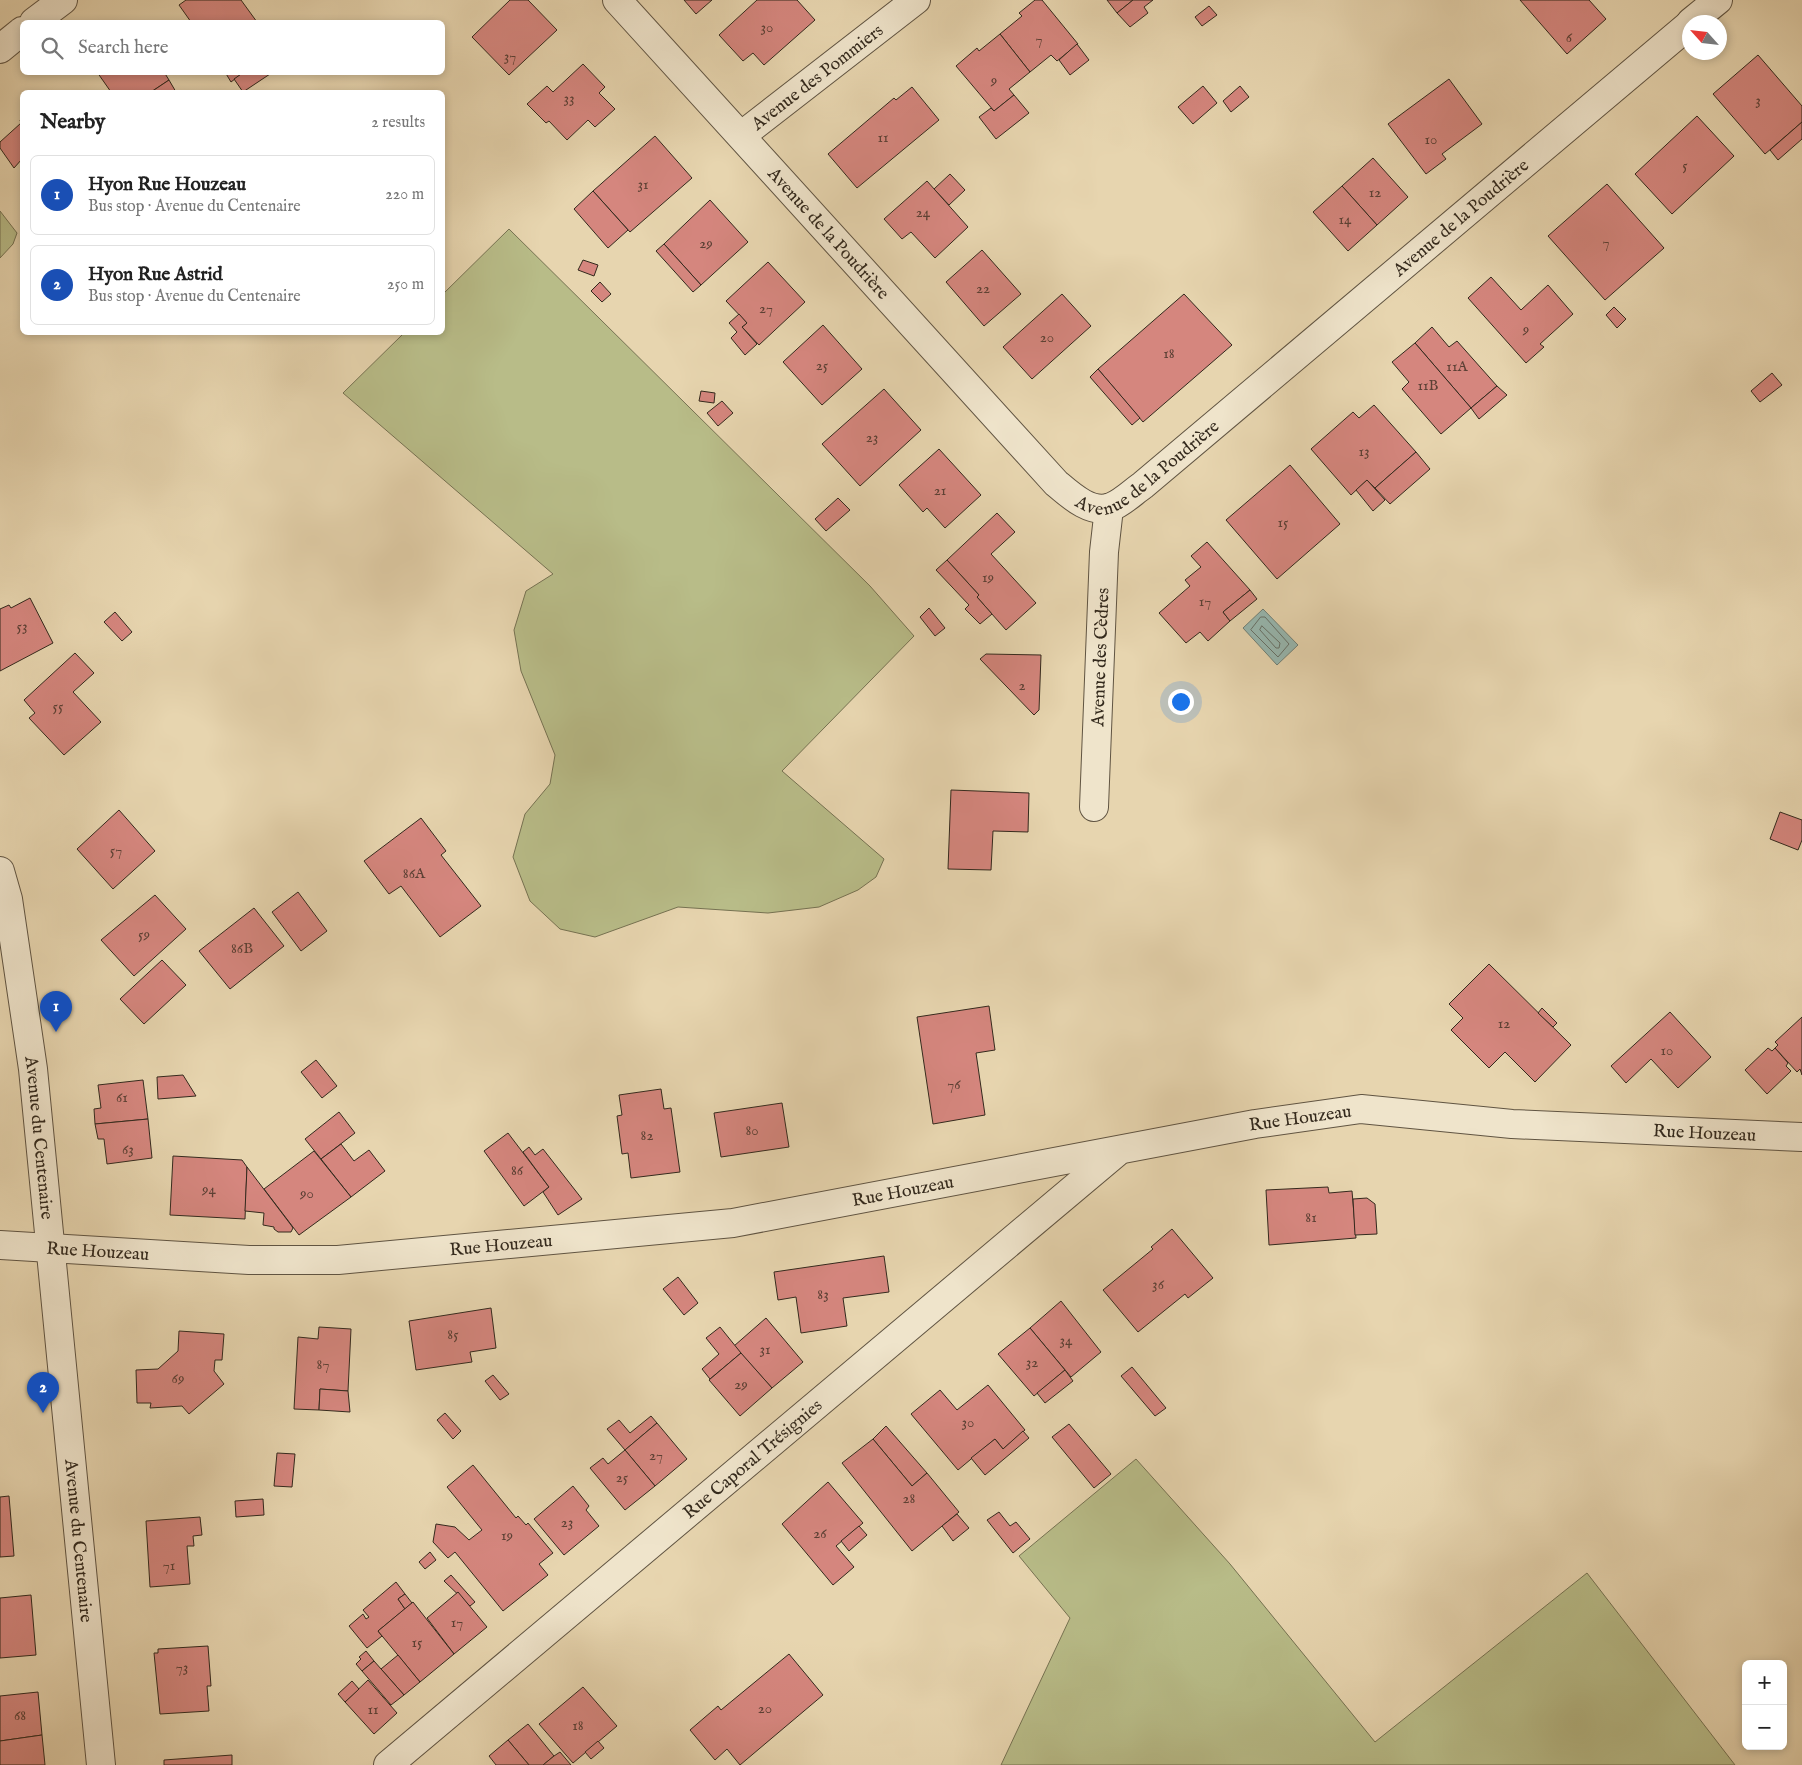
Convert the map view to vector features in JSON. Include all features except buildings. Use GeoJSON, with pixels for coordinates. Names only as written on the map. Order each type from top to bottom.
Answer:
{"type":"FeatureCollection","features":[{"type":"Feature","properties":{"kind":"street"},"geometry":{"type":"LineString","coordinates":[[37,20],[63,0]]}},
{"type":"Feature","properties":{"kind":"street","name":"Avenue de la Poudrière"},"geometry":{"type":"LineString","coordinates":[[617,0],[742,135],[1056,483],[1074,499],[1092,507],[1109,508],[1143,485],[1682,30]]}},
{"type":"Feature","properties":{"kind":"street","name":"Avenue des Pommiers"},"geometry":{"type":"LineString","coordinates":[[742,135],[916,0]]}},
{"type":"Feature","properties":{"kind":"street","name":"Avenue de la Poudrière"},"geometry":{"type":"LineString","coordinates":[[1700,15],[1718,0]]}},
{"type":"Feature","properties":{"kind":"street"},"geometry":{"type":"LineString","coordinates":[[0,49],[20,33]]}},
{"type":"Feature","properties":{"kind":"street","name":"Avenue des Cèdres"},"geometry":{"type":"LineString","coordinates":[[1094,806],[1104,552],[1109,508]]}},
{"type":"Feature","properties":{"kind":"street","name":"Avenue du Centenaire"},"geometry":{"type":"LineString","coordinates":[[0,871],[8,899],[33,1069],[101,1765]]}},
{"type":"Feature","properties":{"kind":"street","name":"Rue Houzeau"},"geometry":{"type":"LineString","coordinates":[[0,1245],[249,1260],[356,1258],[733,1223],[1255,1124],[1361,1110],[1512,1124],[1802,1137]]}},
{"type":"Feature","properties":{"kind":"street","name":"Rue Caporal Trésignies"},"geometry":{"type":"LineString","coordinates":[[388,1765],[1117,1151]]}},
{"type":"Feature","properties":{"kind":"green space"},"geometry":{"type":"Polygon","coordinates":[[[0,211],[17,233],[13,244],[0,258],[0,211]]]}},
{"type":"Feature","properties":{"kind":"green space"},"geometry":{"type":"Polygon","coordinates":[[[509,229],[870,586],[914,636],[782,771],[884,859],[876,877],[858,890],[819,907],[768,913],[678,907],[595,937],[560,929],[530,901],[513,857],[525,814],[550,784],[555,755],[521,671],[514,630],[526,591],[553,574],[343,393],[402,335],[445,335],[445,292],[509,229]]]}},
{"type":"Feature","properties":{"kind":"green space"},"geometry":{"type":"Polygon","coordinates":[[[1136,1459],[1230,1564],[1375,1742],[1587,1573],[1735,1765],[1001,1765],[1070,1618],[1019,1556],[1136,1459]]]}},
{"type":"Feature","properties":{"kind":"water"},"geometry":{"type":"Polygon","coordinates":[[[1263,609],[1298,645],[1277,665],[1243,628],[1263,609]]]}},
{"type":"Feature","properties":{"kind":"place","name":"Hyon Rue Houzeau"},"geometry":{"type":"Point","coordinates":[56,1032]}},
{"type":"Feature","properties":{"kind":"place","name":"Hyon Rue Astrid"},"geometry":{"type":"Point","coordinates":[43,1413]}}]}
